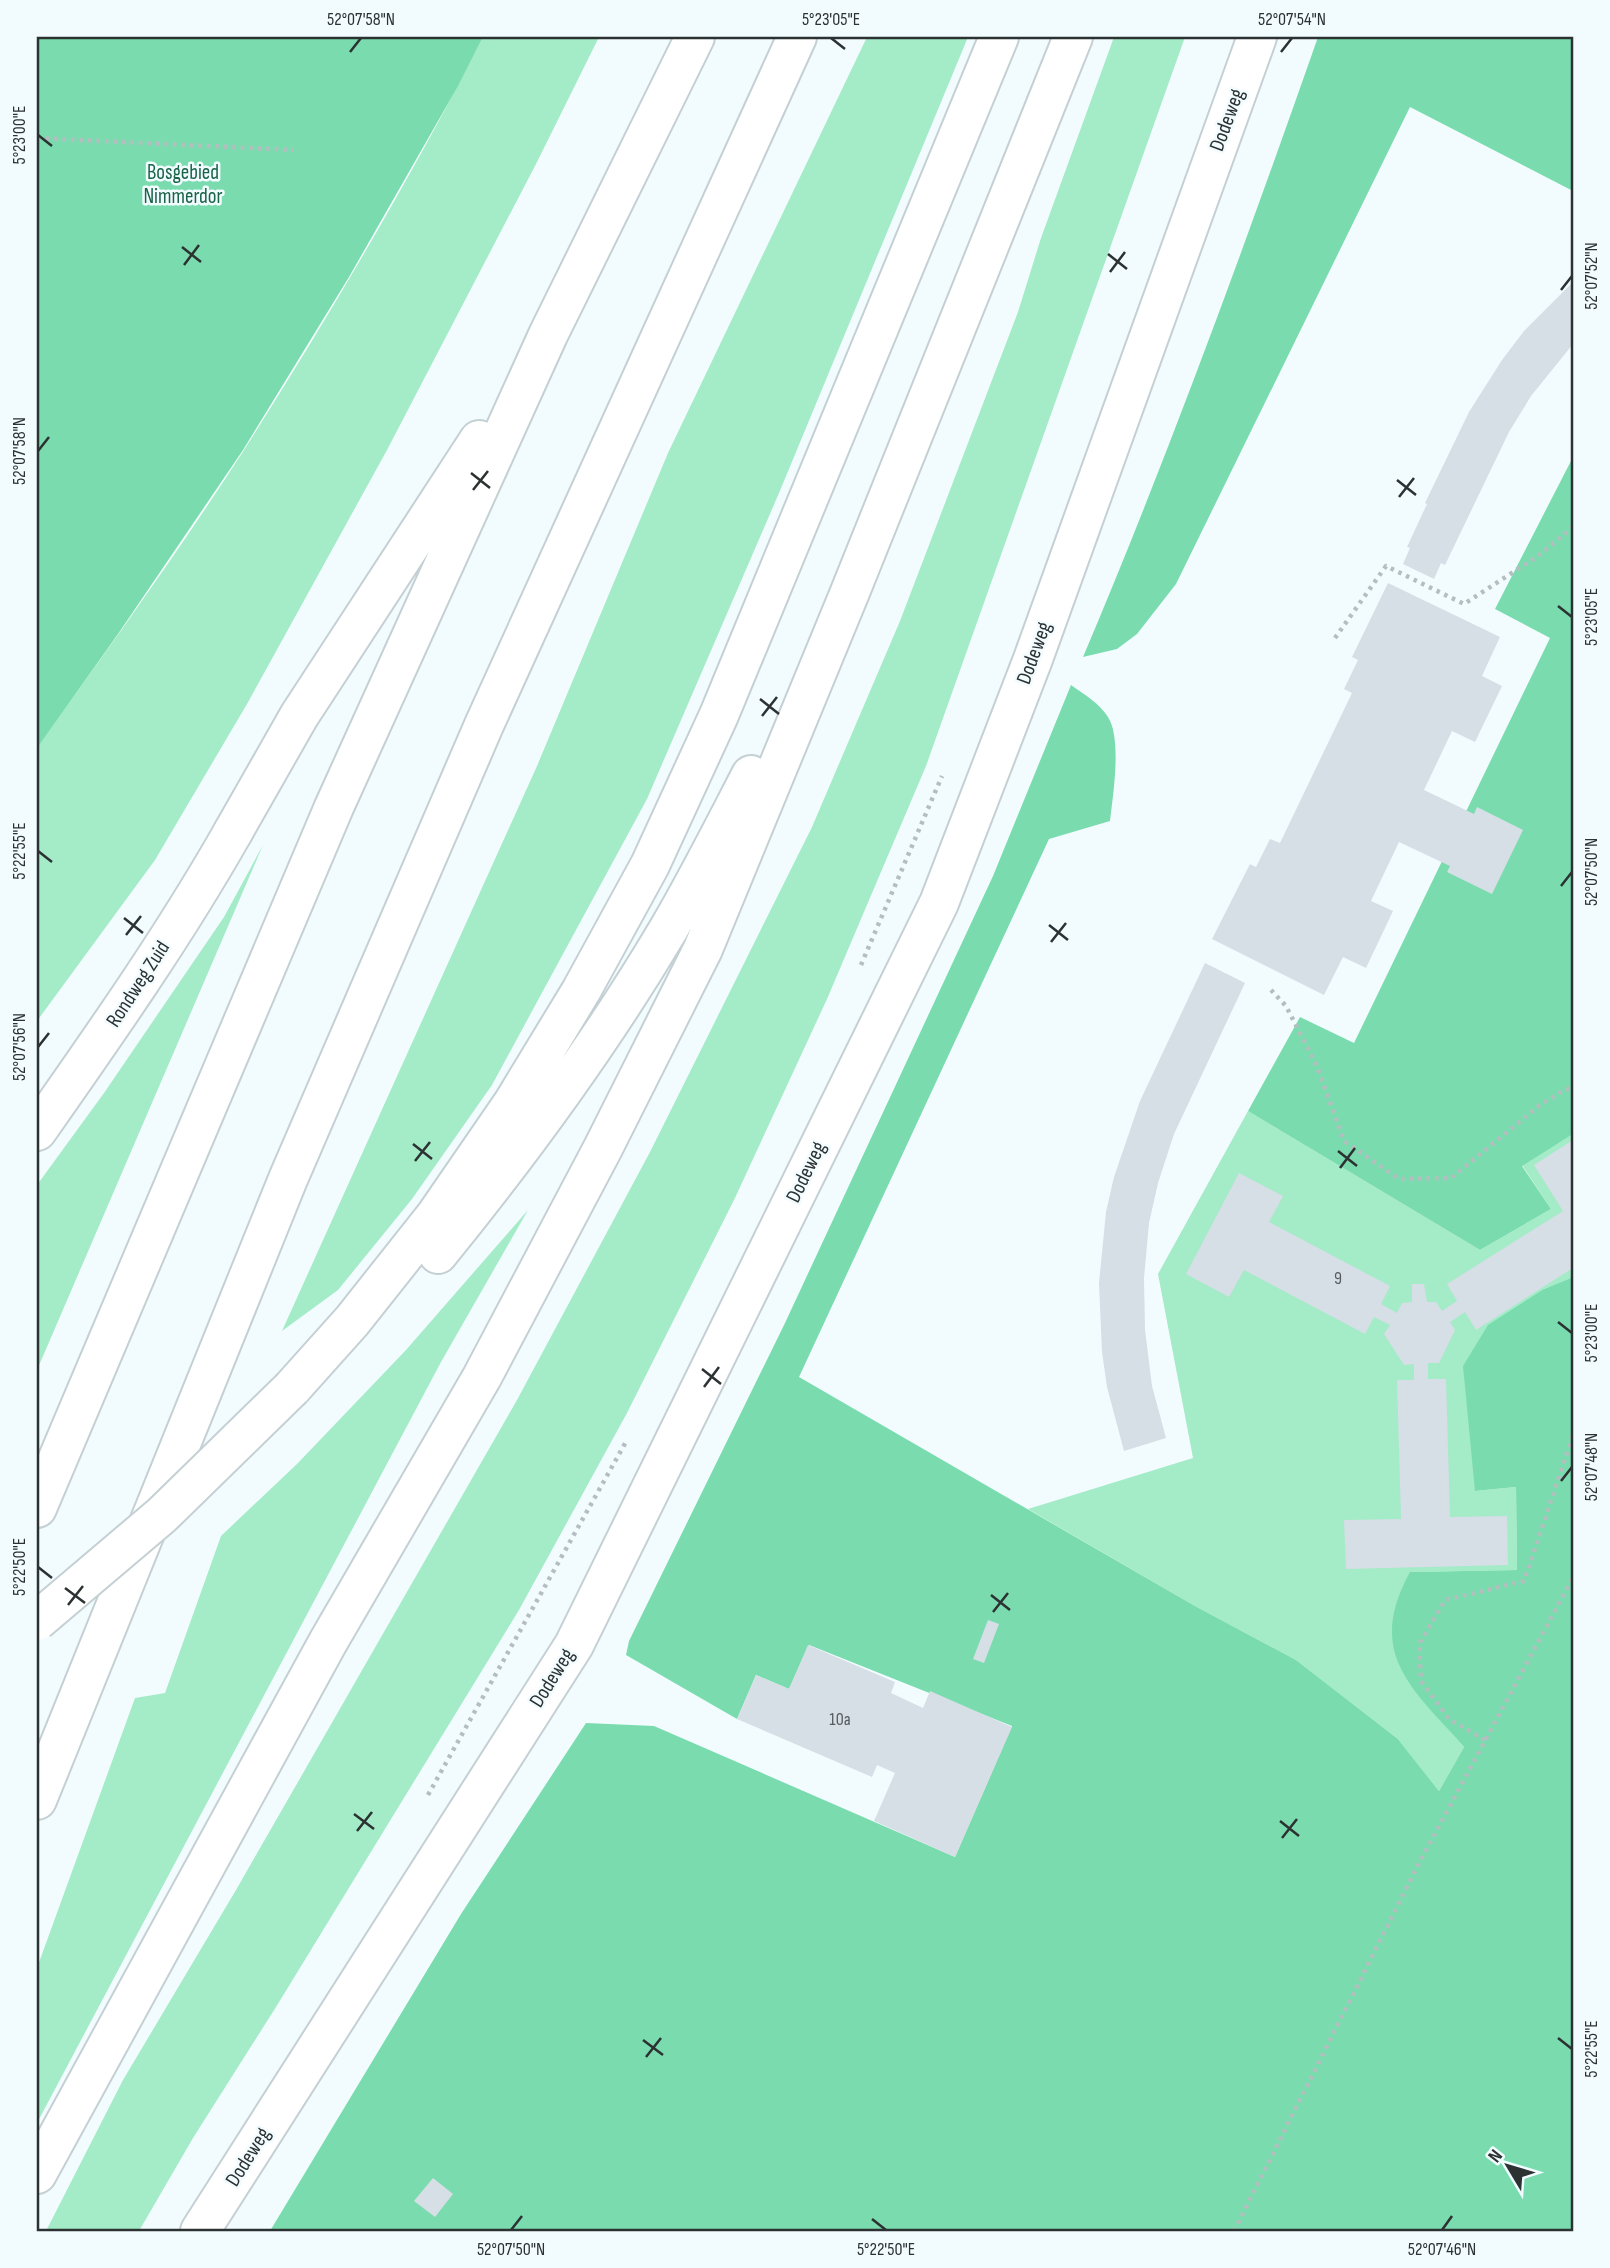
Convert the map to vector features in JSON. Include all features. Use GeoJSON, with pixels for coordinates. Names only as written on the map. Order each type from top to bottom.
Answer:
{"type":"FeatureCollection","features":[{"type":"Feature","properties":{"kind":"main road"},"geometry":{"type":"LineString","coordinates":[[37,1508],[334,807],[548,335],[695,37]]}},
{"type":"Feature","properties":{"kind":"main road"},"geometry":{"type":"LineString","coordinates":[[37,1800],[288,1179],[484,725],[797,37]]}},
{"type":"Feature","properties":{"kind":"main road"},"geometry":{"type":"LineString","coordinates":[[37,1621],[162,1516],[292,1388],[352,1321],[452,1193],[513,1103],[581,991],[650,866],[719,715],[999,37]]}},
{"type":"Feature","properties":{"kind":"main road"},"geometry":{"type":"LineString","coordinates":[[37,2174],[328,1642],[482,1377],[603,1148],[703,949],[1073,37]]}},
{"type":"Feature","properties":{"kind":"main road","name":"Dodeweg"},"geometry":{"type":"LineString","coordinates":[[200,2231],[573,1645],[939,903],[1033,659],[1257,37]]}},
{"type":"Feature","properties":{"kind":"main road","name":"Rondweg Zuid"},"geometry":{"type":"LineString","coordinates":[[37,1131],[117,1017],[206,879],[299,716],[548,335]]}},
{"type":"Feature","properties":{"kind":"main road"},"geometry":{"type":"LineString","coordinates":[[292,1388],[369,1337],[474,1209],[596,1043],[668,929],[850,592]]}},
{"type":"Feature","properties":{"kind":"path"},"geometry":{"type":"LineString","coordinates":[[37,138],[294,150]]}},
{"type":"Feature","properties":{"kind":"path"},"geometry":{"type":"LineString","coordinates":[[1335,638],[1386,566],[1464,604],[1538,555],[1573,527]]}},
{"type":"Feature","properties":{"kind":"path"},"geometry":{"type":"LineString","coordinates":[[856,976],[944,772]]}},
{"type":"Feature","properties":{"kind":"path"},"geometry":{"type":"LineString","coordinates":[[1271,990],[1286,1006],[1316,1064],[1344,1141],[1399,1179],[1451,1178],[1540,1105],[1564,1090],[1573,1088]]}},
{"type":"Feature","properties":{"kind":"path"},"geometry":{"type":"LineString","coordinates":[[427,1796],[631,1434]]}},
{"type":"Feature","properties":{"kind":"path"},"geometry":{"type":"LineString","coordinates":[[1485,1740],[1449,1719],[1421,1681],[1419,1644],[1445,1600],[1524,1581],[1573,1435]]}},
{"type":"Feature","properties":{"kind":"path"},"geometry":{"type":"LineString","coordinates":[[1234,2231],[1417,1867],[1573,1577]]}},
{"type":"Feature","properties":{"kind":"green space"},"geometry":{"type":"Polygon","coordinates":[[[37,37],[38,746],[169,562],[276,400],[398,194],[483,37],[599,37],[387,450],[247,704],[155,860],[37,1021],[37,37]]]}},
{"type":"Feature","properties":{"kind":"green space","name":"Bosgebied Nimmerdor"},"geometry":{"type":"Polygon","coordinates":[[[37,37],[483,37],[349,277],[243,450],[37,748],[37,37]]]}},
{"type":"Feature","properties":{"kind":"green space"},"geometry":{"type":"Polygon","coordinates":[[[867,37],[968,37],[779,493],[647,799],[492,1085],[412,1199],[338,1290],[282,1331],[537,766],[668,453],[867,37]]]}},
{"type":"Feature","properties":{"kind":"green space"},"geometry":{"type":"Polygon","coordinates":[[[1114,37],[1185,37],[926,766],[827,999],[734,1200],[627,1413],[519,1610],[193,2138],[139,2231],[46,2231],[123,2080],[236,1890],[517,1400],[650,1152],[812,827],[900,621],[1018,312],[1041,238],[1114,37]]]}},
{"type":"Feature","properties":{"kind":"green space"},"geometry":{"type":"Polygon","coordinates":[[[1318,37],[1573,37],[1573,191],[1410,107],[1176,584],[1137,634],[1117,649],[1083,657],[1146,504],[1205,349],[1318,37]]]}},
{"type":"Feature","properties":{"kind":"green space"},"geometry":{"type":"Polygon","coordinates":[[[1573,457],[1573,1134],[1522,1166],[1551,1209],[1480,1250],[1248,1111],[1300,1017],[1354,1043],[1550,638],[1495,609],[1573,457]]]}},
{"type":"Feature","properties":{"kind":"green space"},"geometry":{"type":"Polygon","coordinates":[[[1071,685],[1100,708],[1112,727],[1116,753],[1110,821],[1049,839],[799,1377],[1195,1606],[1296,1660],[1398,1739],[1439,1791],[1464,1747],[1427,1706],[1401,1668],[1394,1648],[1392,1626],[1397,1601],[1410,1572],[1517,1570],[1516,1487],[1475,1491],[1463,1366],[1488,1325],[1544,1289],[1573,1277],[1573,2231],[270,2231],[461,1914],[586,1723],[654,1726],[955,1857],[1012,1726],[809,1645],[789,1689],[756,1675],[737,1719],[626,1655],[629,1641],[785,1323],[993,876],[1071,685]]]}},
{"type":"Feature","properties":{"kind":"green space"},"geometry":{"type":"Polygon","coordinates":[[[263,845],[37,1370],[37,1185],[104,1093],[224,917],[263,845]]]}},
{"type":"Feature","properties":{"kind":"green space"},"geometry":{"type":"Polygon","coordinates":[[[1248,1111],[1480,1250],[1551,1209],[1522,1165],[1573,1134],[1573,1277],[1544,1289],[1475,1491],[1516,1487],[1517,1570],[1410,1572],[1430,1709],[1464,1747],[1439,1791],[1398,1739],[1296,1660],[1195,1606],[1028,1509],[1193,1458],[1158,1274],[1248,1111]]]}},
{"type":"Feature","properties":{"kind":"green space"},"geometry":{"type":"Polygon","coordinates":[[[528,1210],[441,1362],[37,2123],[37,1968],[135,1698],[165,1693],[221,1536],[297,1464],[406,1350],[528,1210]]]}},
{"type":"Feature","properties":{"kind":"building"},"geometry":{"type":"Polygon","coordinates":[[[1573,282],[1573,344],[1531,396],[1509,432],[1445,565],[1441,563],[1434,579],[1403,564],[1410,548],[1407,547],[1427,504],[1425,503],[1469,412],[1524,331],[1573,282]]]}},
{"type":"Feature","properties":{"kind":"building"},"geometry":{"type":"Polygon","coordinates":[[[1388,583],[1500,637],[1482,676],[1502,686],[1475,742],[1452,731],[1424,790],[1474,814],[1477,807],[1523,830],[1492,894],[1447,872],[1450,866],[1399,842],[1371,901],[1393,911],[1366,968],[1343,957],[1324,995],[1212,939],[1250,864],[1256,867],[1270,839],[1280,843],[1352,693],[1344,689],[1358,660],[1352,657],[1388,583]]]}},
{"type":"Feature","properties":{"kind":"building"},"geometry":{"type":"Polygon","coordinates":[[[1205,963],[1245,983],[1174,1134],[1158,1183],[1149,1223],[1144,1278],[1145,1330],[1152,1386],[1166,1438],[1124,1451],[1107,1387],[1102,1352],[1099,1283],[1106,1212],[1114,1177],[1140,1101],[1205,963]]]}},
{"type":"Feature","properties":{"kind":"building"},"geometry":{"type":"Polygon","coordinates":[[[1573,1140],[1573,1268],[1476,1330],[1465,1312],[1450,1322],[1455,1330],[1439,1363],[1428,1363],[1428,1379],[1446,1379],[1450,1517],[1507,1516],[1508,1565],[1346,1569],[1344,1520],[1401,1519],[1397,1380],[1414,1380],[1414,1364],[1404,1365],[1384,1334],[1390,1325],[1374,1317],[1365,1334],[1244,1270],[1229,1297],[1186,1274],[1239,1173],[1283,1196],[1269,1222],[1390,1286],[1381,1304],[1397,1313],[1402,1303],[1412,1302],[1412,1284],[1424,1284],[1427,1302],[1436,1302],[1442,1311],[1457,1301],[1447,1284],[1563,1211],[1534,1165],[1573,1140]]]}},
{"type":"Feature","properties":{"kind":"building"},"geometry":{"type":"Polygon","coordinates":[[[988,1620],[999,1624],[984,1663],[973,1659],[988,1620]]]}},
{"type":"Feature","properties":{"kind":"building"},"geometry":{"type":"Polygon","coordinates":[[[808,1645],[895,1682],[891,1693],[923,1708],[930,1691],[1012,1727],[955,1857],[874,1821],[895,1773],[877,1765],[872,1777],[737,1719],[756,1675],[789,1689],[808,1645]]]}},
{"type":"Feature","properties":{"kind":"building"},"geometry":{"type":"Polygon","coordinates":[[[433,2178],[453,2194],[435,2217],[414,2201],[433,2178]]]}}]}
